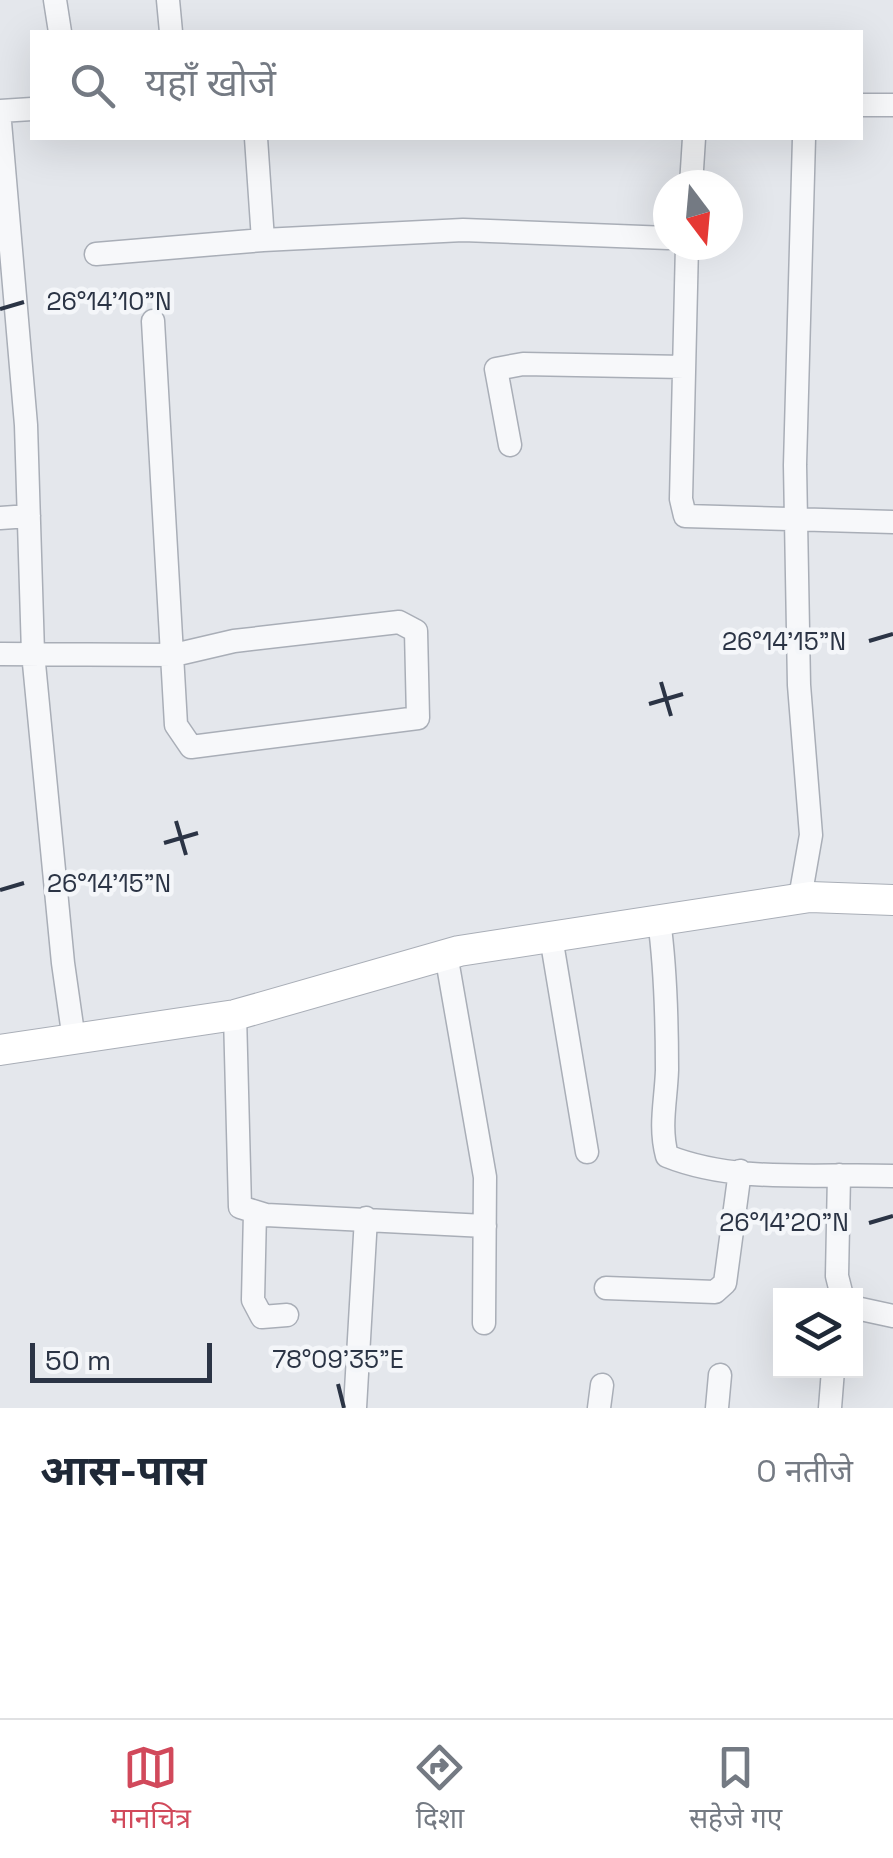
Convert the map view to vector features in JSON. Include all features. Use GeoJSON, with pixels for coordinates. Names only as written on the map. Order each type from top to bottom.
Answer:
{"type":"FeatureCollection","features":[{"type":"Feature","properties":{"kind":"street"},"geometry":{"type":"LineString","coordinates":[[55,0],[60,30]]}},
{"type":"Feature","properties":{"kind":"street"},"geometry":{"type":"LineString","coordinates":[[168,0],[171,30]]}},
{"type":"Feature","properties":{"kind":"street"},"geometry":{"type":"LineString","coordinates":[[863,104],[893,105]]}},
{"type":"Feature","properties":{"kind":"street"},"geometry":{"type":"LineString","coordinates":[[0,112],[30,109]]}},
{"type":"Feature","properties":{"kind":"street"},"geometry":{"type":"LineString","coordinates":[[0,122],[10,378],[29,516],[33,653],[62,963],[74,1040]]}},
{"type":"Feature","properties":{"kind":"street"},"geometry":{"type":"LineString","coordinates":[[256,140],[262,240]]}},
{"type":"Feature","properties":{"kind":"street"},"geometry":{"type":"LineString","coordinates":[[692,170],[694,140]]}},
{"type":"Feature","properties":{"kind":"street"},"geometry":{"type":"LineString","coordinates":[[800,898],[810,835],[799,685],[796,520],[804,140]]}},
{"type":"Feature","properties":{"kind":"street"},"geometry":{"type":"LineString","coordinates":[[96,254],[262,240],[464,230],[653,237]]}},
{"type":"Feature","properties":{"kind":"street"},"geometry":{"type":"LineString","coordinates":[[687,260],[681,499],[685,516],[893,522]]}},
{"type":"Feature","properties":{"kind":"street"},"geometry":{"type":"LineString","coordinates":[[0,654],[174,655],[234,641],[399,622],[416,630],[418,718],[191,746],[176,725],[174,655],[153,321]]}},
{"type":"Feature","properties":{"kind":"street"},"geometry":{"type":"LineString","coordinates":[[510,445],[496,370],[522,364],[684,367]]}},
{"type":"Feature","properties":{"kind":"street"},"geometry":{"type":"LineString","coordinates":[[0,518],[29,516]]}},
{"type":"Feature","properties":{"kind":"street"},"geometry":{"type":"LineString","coordinates":[[0,1050],[235,1015],[446,954],[551,936],[800,898],[893,900]]}},
{"type":"Feature","properties":{"kind":"street"},"geometry":{"type":"LineString","coordinates":[[659,920],[668,983],[666,1079],[660,1131],[667,1156],[687,1164],[740,1171],[893,1176]]}},
{"type":"Feature","properties":{"kind":"street"},"geometry":{"type":"LineString","coordinates":[[551,936],[587,1152]]}},
{"type":"Feature","properties":{"kind":"street"},"geometry":{"type":"LineString","coordinates":[[446,954],[485,1177],[484,1323]]}},
{"type":"Feature","properties":{"kind":"street"},"geometry":{"type":"LineString","coordinates":[[235,1015],[240,1208],[485,1226]]}},
{"type":"Feature","properties":{"kind":"street"},"geometry":{"type":"LineString","coordinates":[[606,1288],[716,1292],[725,1283],[740,1171]]}},
{"type":"Feature","properties":{"kind":"street"},"geometry":{"type":"LineString","coordinates":[[839,1175],[840,1288]]}},
{"type":"Feature","properties":{"kind":"street"},"geometry":{"type":"LineString","coordinates":[[256,1212],[253,1300],[262,1316],[287,1314]]}},
{"type":"Feature","properties":{"kind":"street"},"geometry":{"type":"LineString","coordinates":[[355,1408],[366,1218]]}},
{"type":"Feature","properties":{"kind":"street"},"geometry":{"type":"LineString","coordinates":[[863,1310],[893,1316]]}},
{"type":"Feature","properties":{"kind":"street"},"geometry":{"type":"LineString","coordinates":[[717,1408],[720,1376]]}},
{"type":"Feature","properties":{"kind":"street"},"geometry":{"type":"LineString","coordinates":[[830,1408],[832,1378]]}}]}
